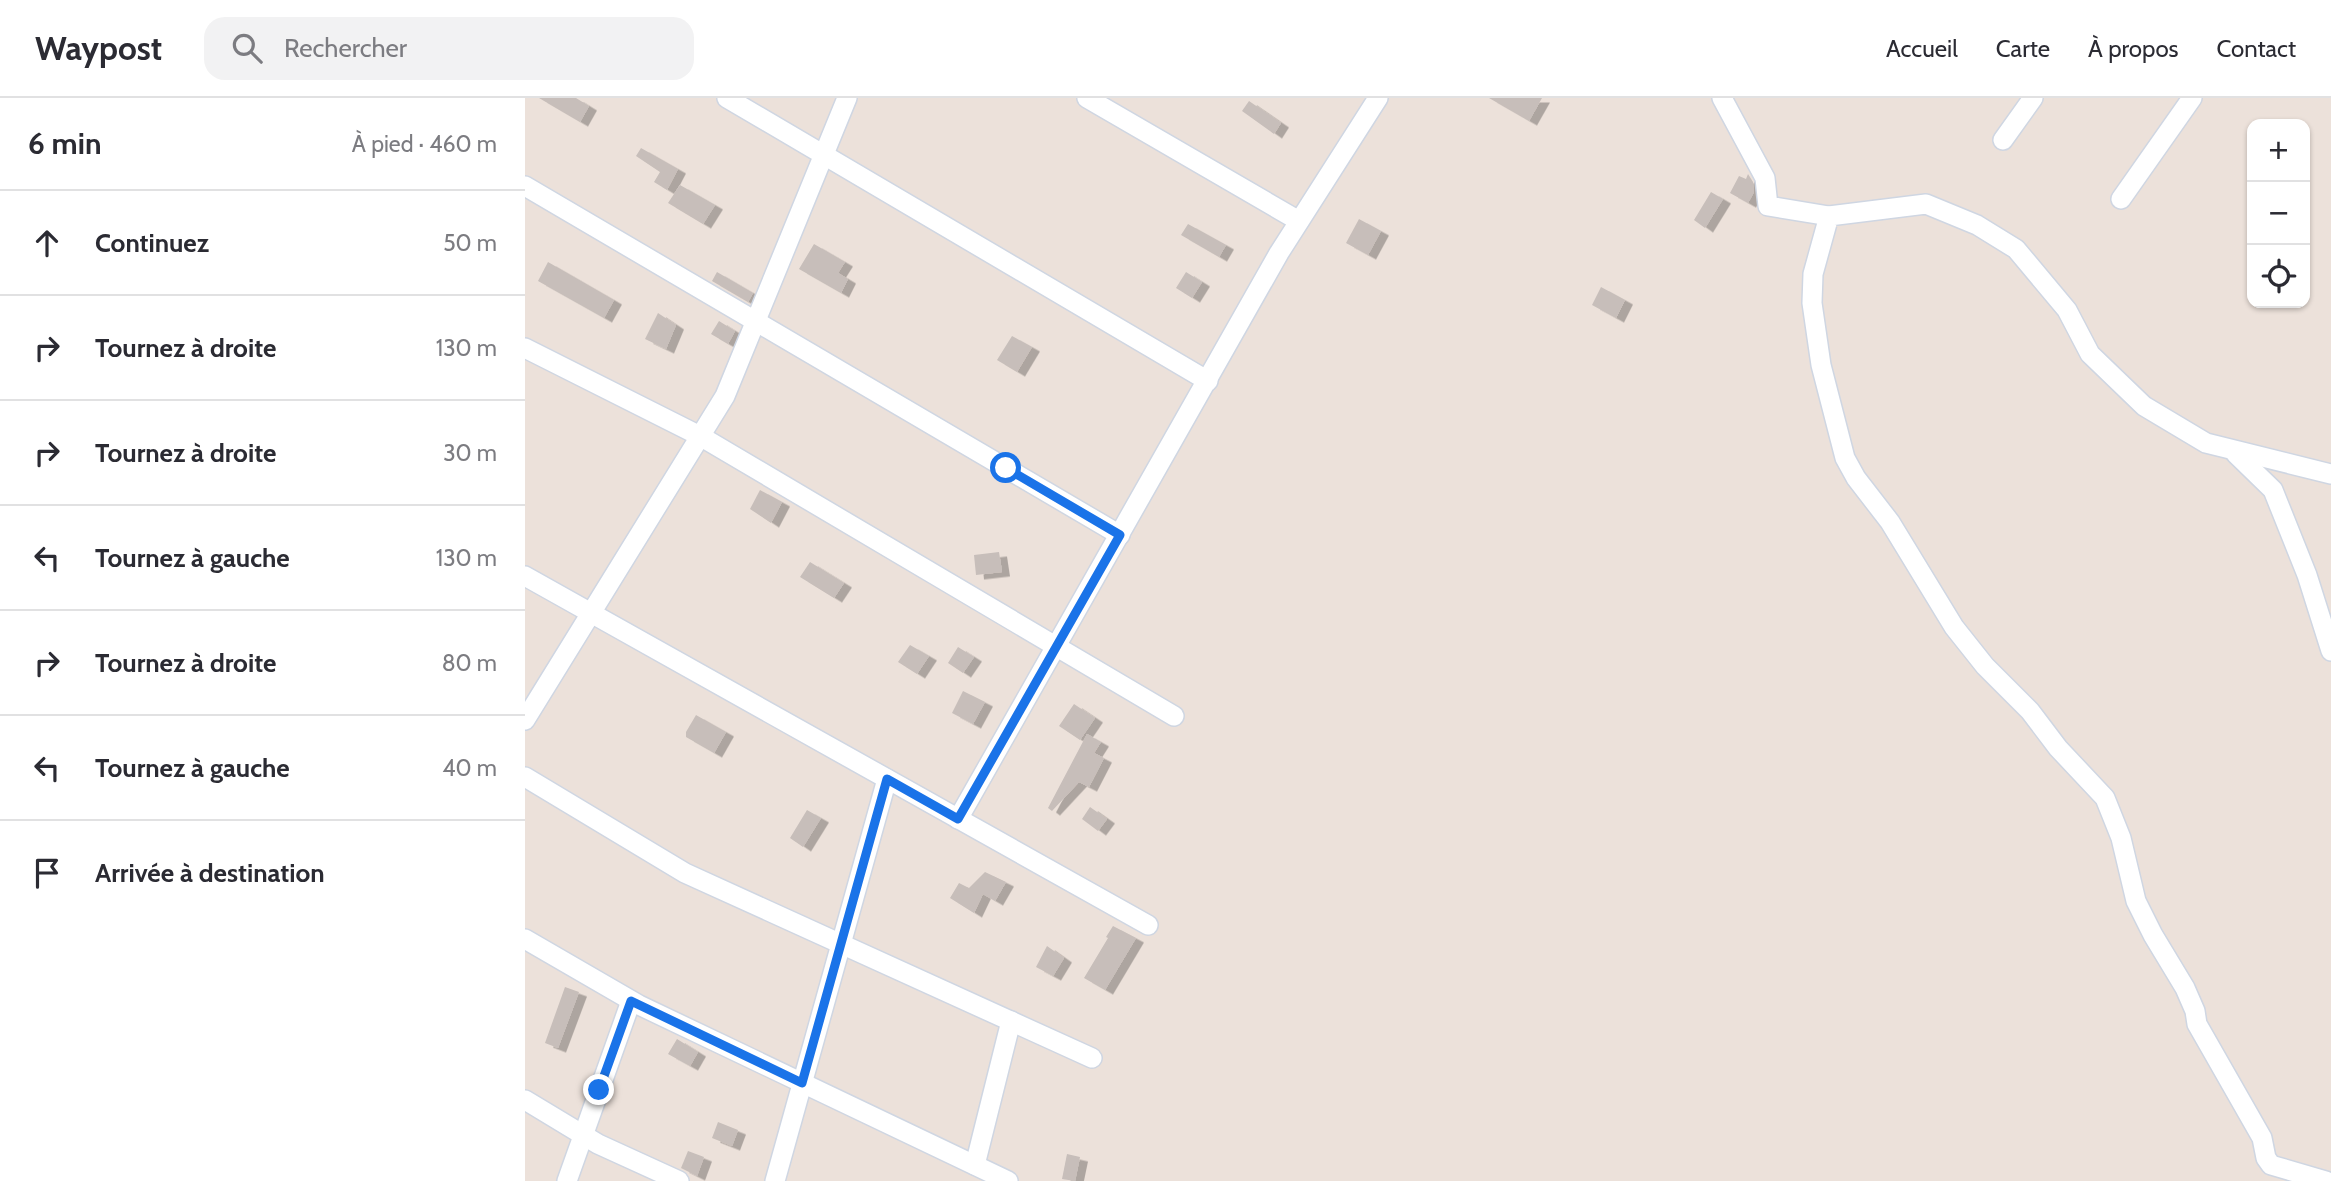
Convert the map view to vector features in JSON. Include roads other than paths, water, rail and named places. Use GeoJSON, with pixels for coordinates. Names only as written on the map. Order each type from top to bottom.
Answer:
{"type":"FeatureCollection","features":[{"type":"Feature","properties":{"kind":"street"},"geometry":{"type":"LineString","coordinates":[[727,98],[1208,382]]}},
{"type":"Feature","properties":{"kind":"street"},"geometry":{"type":"LineString","coordinates":[[525,720],[725,396],[847,98]]}},
{"type":"Feature","properties":{"kind":"street"},"geometry":{"type":"LineString","coordinates":[[1087,98],[1299,221]]}},
{"type":"Feature","properties":{"kind":"street"},"geometry":{"type":"LineString","coordinates":[[1722,98],[1765,178],[1768,206],[1829,216],[1926,204],[1977,225],[2016,249],[2067,310],[2090,354],[2144,406],[2206,443],[2331,474]]}},
{"type":"Feature","properties":{"kind":"street"},"geometry":{"type":"LineString","coordinates":[[2003,140],[2033,98]]}},
{"type":"Feature","properties":{"kind":"street"},"geometry":{"type":"LineString","coordinates":[[2121,199],[2192,98]]}},
{"type":"Feature","properties":{"kind":"street"},"geometry":{"type":"LineString","coordinates":[[958,819],[1279,253],[1375,99]]}},
{"type":"Feature","properties":{"kind":"street"},"geometry":{"type":"LineString","coordinates":[[525,186],[1120,535]]}},
{"type":"Feature","properties":{"kind":"street"},"geometry":{"type":"LineString","coordinates":[[1829,216],[1813,274],[1812,303],[1815,337],[1845,458],[1856,478],[1890,522],[1954,627],[1985,666],[2030,711],[2058,748],[2105,798],[2121,838],[2136,901],[2185,988],[2195,1011],[2197,1024],[2262,1138],[2266,1158],[2271,1165],[2326,1181]]}},
{"type":"Feature","properties":{"kind":"street"},"geometry":{"type":"LineString","coordinates":[[525,348],[700,436],[1174,716]]}},
{"type":"Feature","properties":{"kind":"street"},"geometry":{"type":"LineString","coordinates":[[2233,451],[2273,490],[2307,575],[2331,651]]}},
{"type":"Feature","properties":{"kind":"street"},"geometry":{"type":"LineString","coordinates":[[525,576],[1148,925]]}},
{"type":"Feature","properties":{"kind":"street"},"geometry":{"type":"LineString","coordinates":[[525,777],[685,873],[1092,1058]]}},
{"type":"Feature","properties":{"kind":"street"},"geometry":{"type":"LineString","coordinates":[[775,1181],[887,779]]}},
{"type":"Feature","properties":{"kind":"street"},"geometry":{"type":"LineString","coordinates":[[525,939],[631,1001],[1008,1181]]}},
{"type":"Feature","properties":{"kind":"street"},"geometry":{"type":"LineString","coordinates":[[567,1181],[631,1001]]}},
{"type":"Feature","properties":{"kind":"street"},"geometry":{"type":"LineString","coordinates":[[975,1166],[1011,1021]]}},
{"type":"Feature","properties":{"kind":"street"},"geometry":{"type":"LineString","coordinates":[[525,1100],[598,1144],[679,1181]]}}]}
